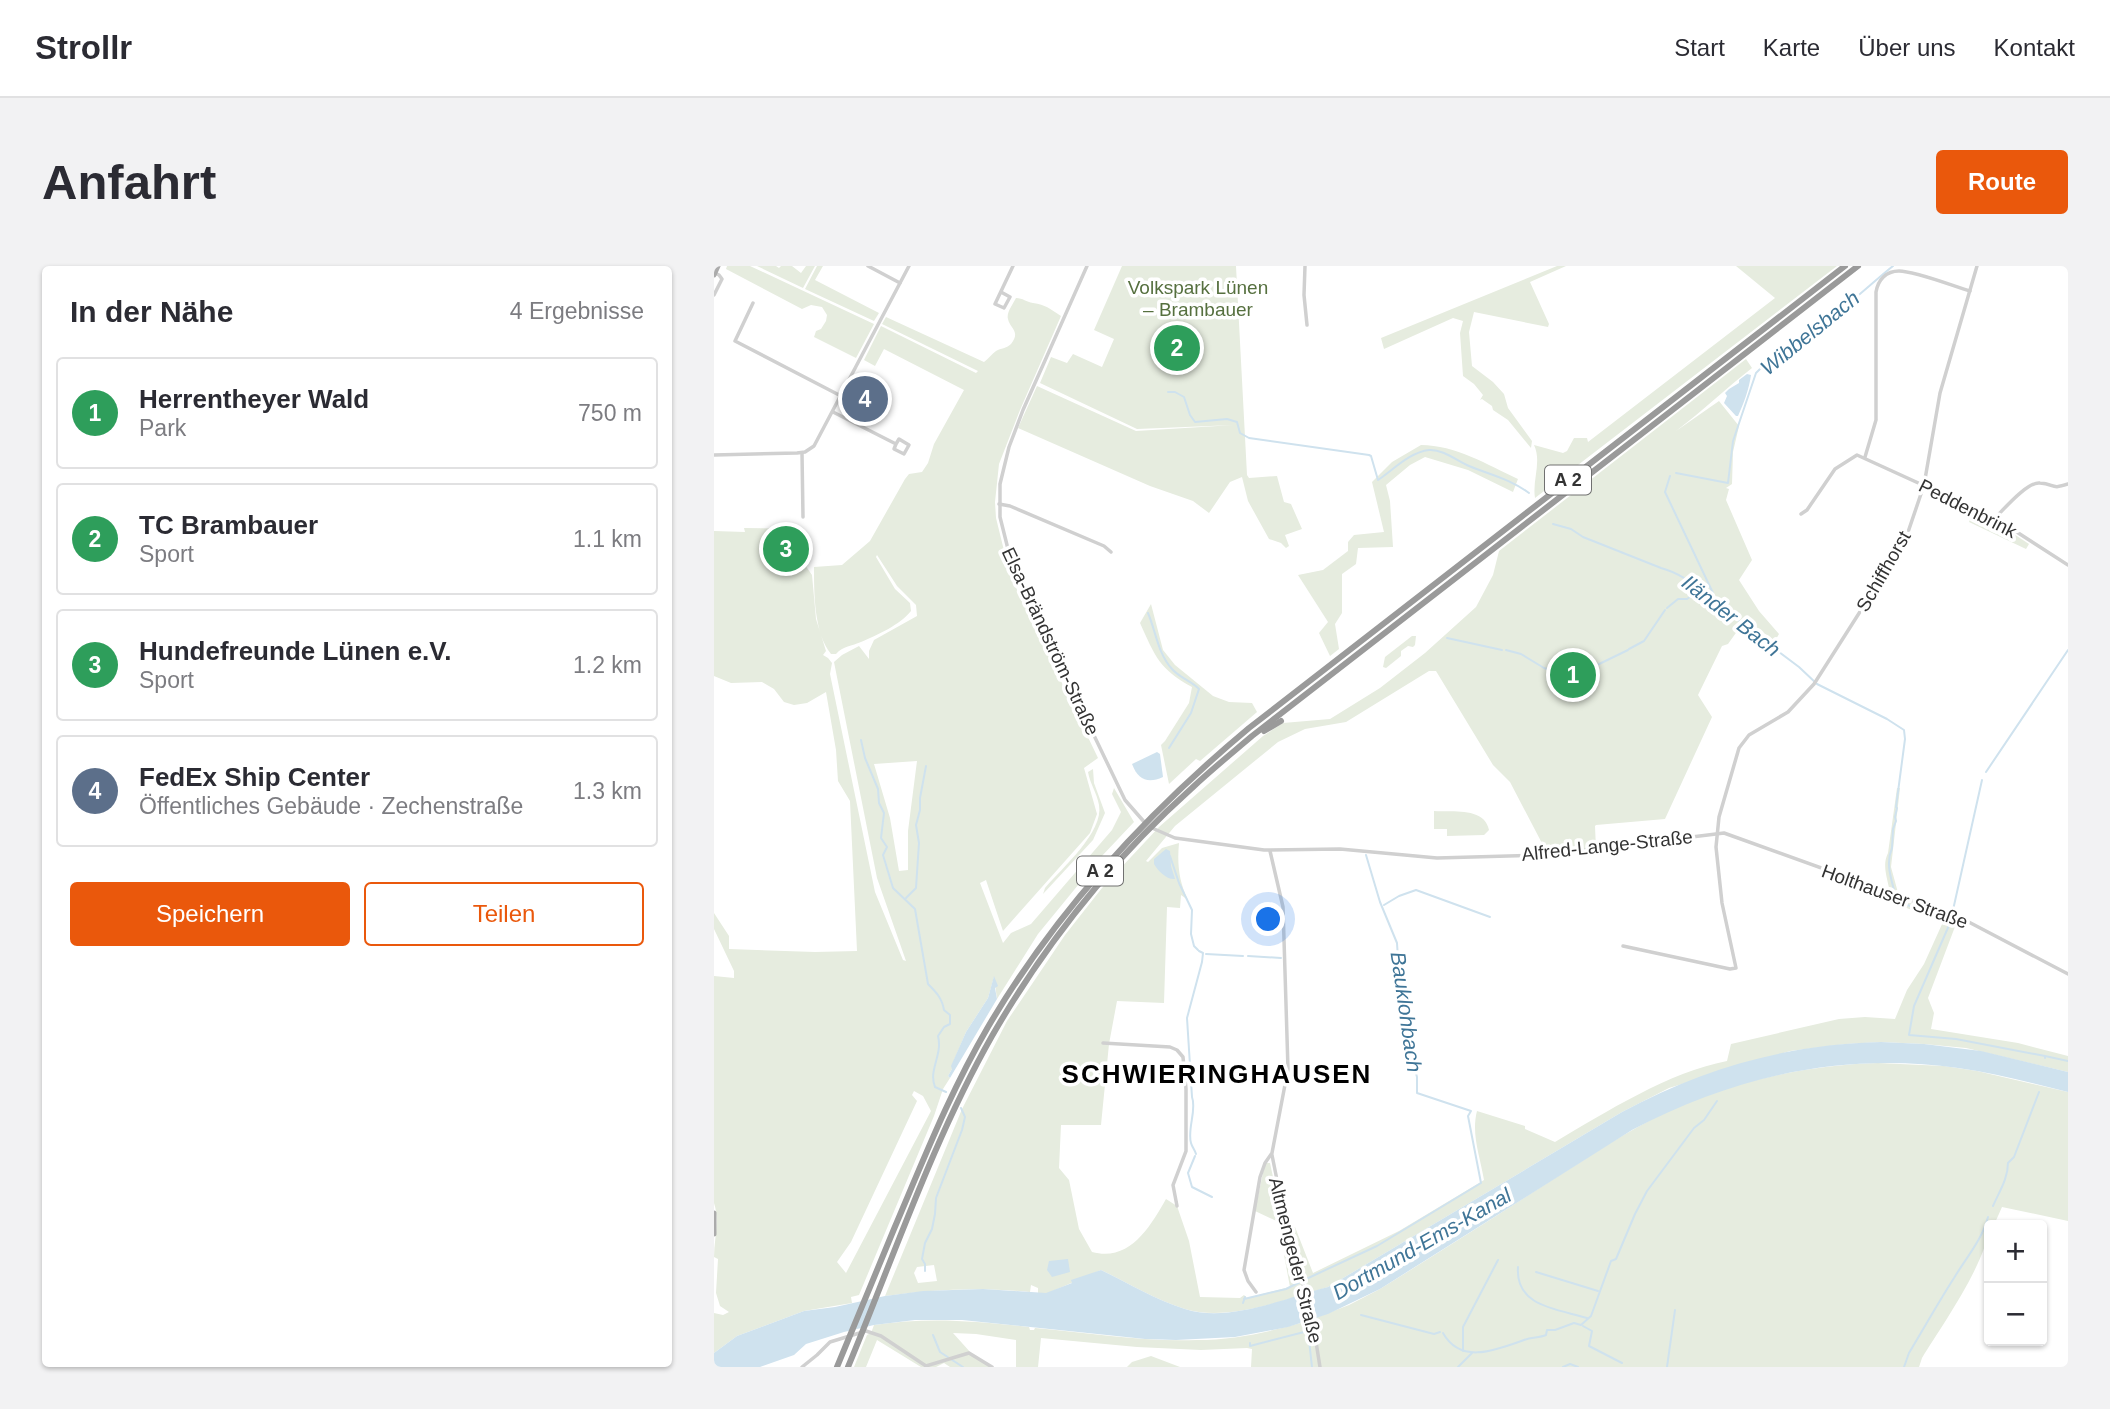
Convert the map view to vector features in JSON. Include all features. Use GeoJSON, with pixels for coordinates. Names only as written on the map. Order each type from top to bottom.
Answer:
{"type":"FeatureCollection","features":[{"type":"Feature","properties":{"kind":"highway","name":"A 2"},"geometry":{"type":"LineString","coordinates":[[837,1367],[939,1123],[961,1077],[993,1019],[1056,926],[1091,881],[1136,832],[1199,771],[1291,694],[1844,266]]}},
{"type":"Feature","properties":{"kind":"highway","name":"A 2"},"geometry":{"type":"LineString","coordinates":[[848,1367],[951,1116],[998,1027],[1041,959],[1080,907],[1130,850],[1192,788],[1252,736],[1858,266]]}},
{"type":"Feature","properties":{"kind":"highway"},"geometry":{"type":"LineString","coordinates":[[1499,551],[1506,538]]}},
{"type":"Feature","properties":{"kind":"highway"},"geometry":{"type":"LineString","coordinates":[[1252,736],[1281,721]]}},
{"type":"Feature","properties":{"kind":"main road"},"geometry":{"type":"LineString","coordinates":[[715,274],[719,266]]}},
{"type":"Feature","properties":{"kind":"main road"},"geometry":{"type":"LineString","coordinates":[[714,1213],[714,1234]]}},
{"type":"Feature","properties":{"kind":"street"},"geometry":{"type":"LineString","coordinates":[[868,266],[900,283]]}},
{"type":"Feature","properties":{"kind":"street"},"geometry":{"type":"LineString","coordinates":[[714,455],[802,453],[809,450],[816,443],[833,412],[909,266]]}},
{"type":"Feature","properties":{"kind":"street"},"geometry":{"type":"LineString","coordinates":[[1001,292],[1010,297],[1004,308],[995,304],[1013,266]]}},
{"type":"Feature","properties":{"kind":"street","name":"Elsa-Brändström-Straße"},"geometry":{"type":"LineString","coordinates":[[1087,266],[1009,447],[1001,474],[999,504],[1004,538],[1015,567],[1125,800],[1136,815],[1161,833]]}},
{"type":"Feature","properties":{"kind":"street"},"geometry":{"type":"LineString","coordinates":[[1305,266],[1307,325]]}},
{"type":"Feature","properties":{"kind":"street","name":"Schiffhorst"},"geometry":{"type":"LineString","coordinates":[[1717,833],[1725,793],[1742,742],[1788,712],[1815,683],[1905,541],[1924,485],[1940,393],[1977,266]]}},
{"type":"Feature","properties":{"kind":"street"},"geometry":{"type":"LineString","coordinates":[[1801,514],[1807,510],[1835,469],[1857,455],[1865,457],[1876,420],[1876,292],[1879,281],[1887,274],[1899,271],[1970,291]]}},
{"type":"Feature","properties":{"kind":"street"},"geometry":{"type":"LineString","coordinates":[[714,295],[722,279],[715,274]]}},
{"type":"Feature","properties":{"kind":"street"},"geometry":{"type":"LineString","coordinates":[[754,303],[735,341],[841,396]]}},
{"type":"Feature","properties":{"kind":"street"},"geometry":{"type":"LineString","coordinates":[[833,412],[896,444]]}},
{"type":"Feature","properties":{"kind":"street"},"geometry":{"type":"LineString","coordinates":[[899,439],[909,445],[904,454],[894,449],[896,444],[899,439]]}},
{"type":"Feature","properties":{"kind":"street"},"geometry":{"type":"LineString","coordinates":[[802,453],[803,517]]}},
{"type":"Feature","properties":{"kind":"street","name":"Peddenbrink"},"geometry":{"type":"LineString","coordinates":[[1865,457],[1995,518],[2068,565]]}},
{"type":"Feature","properties":{"kind":"street"},"geometry":{"type":"LineString","coordinates":[[1995,518],[2032,484],[2042,483],[2054,488],[2068,484]]}},
{"type":"Feature","properties":{"kind":"street"},"geometry":{"type":"LineString","coordinates":[[999,504],[1010,506],[1111,552]]}},
{"type":"Feature","properties":{"kind":"street","name":"Alfred-Lange-Straße"},"geometry":{"type":"LineString","coordinates":[[1161,833],[1175,838],[1270,851],[1340,849],[1424,858],[1546,855],[1717,833],[1717,870],[1736,968],[1730,969],[1623,946]]}},
{"type":"Feature","properties":{"kind":"street","name":"Holthauser Straße"},"geometry":{"type":"LineString","coordinates":[[1717,833],[1724,833],[1963,919],[2068,974]]}},
{"type":"Feature","properties":{"kind":"street"},"geometry":{"type":"LineString","coordinates":[[1256,1292],[1244,1270],[1260,1177],[1272,1153],[1287,1069],[1283,915],[1270,851]]}},
{"type":"Feature","properties":{"kind":"street"},"geometry":{"type":"LineString","coordinates":[[1103,1042],[1170,1047],[1183,1057],[1186,1151],[1173,1185],[1177,1206]]}},
{"type":"Feature","properties":{"kind":"street","name":"Altmengeder Straße"},"geometry":{"type":"LineString","coordinates":[[1272,1153],[1274,1171],[1313,1323],[1320,1367]]}},
{"type":"Feature","properties":{"kind":"street"},"geometry":{"type":"LineString","coordinates":[[802,1367],[833,1340],[866,1331],[881,1336],[926,1366],[968,1353],[992,1367]]}},
{"type":"Feature","properties":{"kind":"green space"},"geometry":{"type":"Polygon","coordinates":[[[727,266],[750,266],[874,324],[856,358],[814,337],[826,321],[827,315],[822,307],[811,305],[802,309],[726,269],[727,266]]]}},
{"type":"Feature","properties":{"kind":"green space"},"geometry":{"type":"Polygon","coordinates":[[[757,266],[792,266],[801,273],[806,266],[815,266],[803,288],[757,266]]]}},
{"type":"Feature","properties":{"kind":"green space"},"geometry":{"type":"Polygon","coordinates":[[[817,266],[823,266],[815,280],[879,313],[874,321],[805,289],[817,266]]]}},
{"type":"Feature","properties":{"kind":"green space","name":"Volkspark Lünen – Brambauer"},"geometry":{"type":"Polygon","coordinates":[[[1122,266],[1236,266],[1247,475],[1249,478],[1277,476],[1284,502],[1291,504],[1302,529],[1285,535],[1289,546],[1286,548],[1269,539],[1248,501],[1242,477],[1230,482],[1209,513],[1193,501],[1150,486],[1018,428],[1037,386],[1136,431],[1234,425],[1137,429],[1040,383],[1051,357],[1067,363],[1073,354],[1102,367],[1114,339],[1094,330],[1122,266]]]}},
{"type":"Feature","properties":{"kind":"green space"},"geometry":{"type":"Polygon","coordinates":[[[1557,266],[1566,266],[1530,282],[1548,327],[1474,312],[1469,332],[1472,366],[1504,394],[1508,408],[1532,441],[1531,448],[1508,420],[1480,400],[1483,395],[1463,376],[1460,333],[1463,321],[1453,318],[1384,349],[1381,338],[1557,266]]]}},
{"type":"Feature","properties":{"kind":"green space"},"geometry":{"type":"Polygon","coordinates":[[[1736,266],[1837,266],[1535,498],[1537,458],[1534,445],[1563,453],[1574,438],[1587,438],[1588,442],[1775,298],[1736,266]]]}},
{"type":"Feature","properties":{"kind":"green space"},"geometry":{"type":"Polygon","coordinates":[[[1018,298],[1041,305],[1061,316],[999,464],[996,518],[1010,575],[1098,758],[1084,768],[1097,814],[1090,833],[1003,931],[986,880],[980,883],[1003,943],[1011,933],[1031,924],[1112,830],[1121,812],[1112,794],[1114,788],[1134,822],[1101,857],[1038,934],[997,999],[994,977],[988,998],[966,1032],[948,1076],[950,1078],[943,1089],[859,1295],[851,1297],[852,1303],[804,1311],[737,1336],[714,1353],[714,1313],[723,1315],[729,1312],[720,1306],[716,1293],[718,1259],[714,1257],[717,1223],[714,1203],[714,976],[734,978],[734,971],[714,929],[714,913],[729,936],[729,949],[857,951],[850,801],[838,781],[836,750],[826,692],[807,703],[794,705],[784,702],[774,689],[762,682],[731,683],[714,676],[714,531],[745,532],[744,528],[798,529],[798,561],[805,565],[812,575],[816,619],[821,635],[815,600],[814,567],[842,565],[870,541],[905,479],[909,474],[922,472],[928,463],[934,444],[964,390],[884,349],[875,366],[864,360],[881,326],[976,373],[978,371],[882,324],[886,317],[984,362],[1014,340],[1015,333],[1009,322],[1009,311],[1018,298]],[[877,555],[895,589],[910,603],[911,611],[888,629],[836,654],[831,654],[821,635],[826,651],[823,655],[832,663],[830,674],[875,892],[903,960],[906,961],[877,878],[834,662],[859,646],[869,659],[874,640],[917,616],[916,605],[897,586],[877,555]],[[917,761],[874,764],[890,818],[899,871],[908,870],[908,831],[917,761]],[[914,1091],[912,1095],[917,1101],[851,1242],[837,1262],[846,1273],[931,1111],[923,1096],[914,1091]]]}},
{"type":"Feature","properties":{"kind":"green space"},"geometry":{"type":"Polygon","coordinates":[[[1746,359],[1752,368],[1676,431],[1719,401],[1739,426],[1733,452],[1732,484],[1726,488],[1729,489],[1726,500],[1752,560],[1739,580],[1759,611],[1779,634],[1775,641],[1750,623],[1738,630],[1728,644],[1722,646],[1698,695],[1712,717],[1665,819],[1596,825],[1596,849],[1546,855],[1510,782],[1493,765],[1436,671],[1429,671],[1346,722],[1305,729],[1278,742],[1175,826],[1146,861],[1162,848],[1179,843],[1179,873],[1188,900],[1181,895],[1180,908],[1167,907],[1164,1003],[1117,1001],[1109,1044],[1101,1125],[1061,1125],[1059,1168],[1069,1180],[1079,1229],[1092,1252],[1105,1254],[1128,1247],[1146,1231],[1166,1199],[1177,1206],[1189,1241],[1200,1297],[1240,1298],[1244,1295],[1247,1298],[1290,1287],[1284,1255],[1283,1228],[1295,1227],[1313,1273],[1399,1231],[1484,1180],[1476,1137],[1477,1111],[1525,1126],[1525,1129],[1555,1142],[1661,1084],[1705,1066],[1727,1061],[1731,1044],[1839,1019],[1895,1019],[1907,990],[1924,964],[1943,922],[1847,885],[1848,881],[1890,895],[1885,864],[1897,788],[1900,788],[1891,867],[1900,900],[1954,916],[1956,924],[1928,998],[1934,1013],[1931,1029],[2018,1043],[2068,1056],[2068,1072],[1966,1048],[1924,1044],[1881,1042],[1790,1051],[1669,1088],[1622,1112],[1328,1287],[1309,1293],[1306,1284],[1300,1285],[1302,1295],[1244,1310],[1213,1313],[1185,1309],[1101,1270],[1046,1294],[1038,1293],[1038,1288],[1031,1285],[1030,1292],[958,1290],[885,1296],[962,1109],[1007,1021],[1065,935],[1102,888],[1159,827],[1263,736],[1283,723],[1330,719],[1380,688],[1425,653],[1476,607],[1493,575],[1499,551],[1746,359]],[[934,1265],[917,1267],[914,1273],[918,1283],[937,1281],[934,1265]]]}},
{"type":"Feature","properties":{"kind":"green space"},"geometry":{"type":"Polygon","coordinates":[[[1421,445],[1459,452],[1518,479],[1513,492],[1468,470],[1425,457],[1410,465],[1386,485],[1390,501],[1393,547],[1358,548],[1356,564],[1342,574],[1342,613],[1335,624],[1339,649],[1330,656],[1319,633],[1328,622],[1298,575],[1323,570],[1348,551],[1348,542],[1354,535],[1384,532],[1372,482],[1392,462],[1421,445]]]}},
{"type":"Feature","properties":{"kind":"green space"},"geometry":{"type":"Polygon","coordinates":[[[1974,511],[2029,544],[2026,549],[1969,522],[1974,511]]]}},
{"type":"Feature","properties":{"kind":"green space"},"geometry":{"type":"Polygon","coordinates":[[[1151,604],[1163,650],[1175,665],[1213,696],[1229,702],[1252,703],[1257,712],[1200,761],[1196,759],[1169,784],[1161,745],[1189,703],[1192,687],[1165,668],[1150,644],[1140,623],[1151,604]]]}},
{"type":"Feature","properties":{"kind":"green space"},"geometry":{"type":"Polygon","coordinates":[[[1412,636],[1416,636],[1415,645],[1408,646],[1401,651],[1401,656],[1386,668],[1383,667],[1385,657],[1412,636]]]}},
{"type":"Feature","properties":{"kind":"green space"},"geometry":{"type":"Polygon","coordinates":[[[1093,769],[1094,783],[1105,813],[1093,840],[1043,894],[1095,827],[1099,805],[1088,772],[1093,769]]]}},
{"type":"Feature","properties":{"kind":"green space"},"geometry":{"type":"Polygon","coordinates":[[[1434,811],[1475,814],[1481,817],[1489,830],[1484,835],[1447,836],[1447,829],[1434,829],[1434,811]]]}},
{"type":"Feature","properties":{"kind":"green space"},"geometry":{"type":"Polygon","coordinates":[[[1878,1063],[1944,1066],[2068,1092],[2068,1221],[2002,1207],[1996,1220],[1984,1220],[1984,1248],[1981,1256],[1919,1367],[1251,1367],[1252,1349],[1247,1348],[1201,1350],[1137,1347],[1041,1338],[1038,1367],[1016,1367],[1016,1340],[953,1333],[971,1353],[993,1367],[950,1367],[944,1363],[936,1367],[921,1367],[877,1340],[866,1367],[854,1367],[874,1325],[894,1323],[970,1322],[1029,1327],[1030,1330],[1035,1328],[1177,1340],[1238,1337],[1304,1322],[1305,1331],[1315,1328],[1315,1318],[1380,1289],[1643,1124],[1681,1105],[1722,1090],[1766,1078],[1833,1066],[1878,1063]]]}},
{"type":"Feature","properties":{"kind":"green space"},"geometry":{"type":"Polygon","coordinates":[[[1265,1163],[1270,1163],[1283,1224],[1255,1211],[1265,1163]]]}},
{"type":"Feature","properties":{"kind":"green space"},"geometry":{"type":"Polygon","coordinates":[[[1151,1356],[1180,1367],[1127,1367],[1132,1362],[1151,1356]]]}},
{"type":"Feature","properties":{"kind":"water"},"geometry":{"type":"Polygon","coordinates":[[[1747,374],[1751,375],[1749,385],[1736,416],[1724,403],[1727,396],[1725,393],[1747,374]]]}},
{"type":"Feature","properties":{"kind":"water"},"geometry":{"type":"Polygon","coordinates":[[[1157,752],[1160,754],[1163,777],[1148,780],[1140,777],[1132,764],[1157,752]]]}},
{"type":"Feature","properties":{"kind":"water"},"geometry":{"type":"Polygon","coordinates":[[[1166,849],[1170,851],[1175,879],[1163,874],[1154,864],[1154,859],[1166,849]]]}},
{"type":"Feature","properties":{"kind":"water"},"geometry":{"type":"Polygon","coordinates":[[[994,976],[998,986],[995,988],[997,999],[950,1078],[948,1076],[951,1066],[966,1032],[988,998],[994,976]]]}},
{"type":"Feature","properties":{"kind":"water","name":"Dortmund-Ems-Kanal"},"geometry":{"type":"Polygon","coordinates":[[[1881,1042],[1981,1051],[2068,1072],[2068,1092],[1986,1073],[1915,1064],[1831,1066],[1750,1082],[1710,1095],[1632,1130],[1380,1289],[1328,1314],[1288,1327],[1235,1337],[1176,1340],[962,1320],[915,1320],[844,1332],[806,1344],[794,1355],[760,1367],[714,1367],[714,1353],[737,1336],[804,1311],[923,1291],[983,1289],[1046,1293],[1072,1283],[1071,1280],[1101,1270],[1163,1301],[1202,1313],[1238,1311],[1275,1302],[1328,1287],[1653,1096],[1715,1071],[1780,1053],[1881,1042]]]}},
{"type":"Feature","properties":{"kind":"water"},"geometry":{"type":"Polygon","coordinates":[[[1068,1259],[1070,1272],[1052,1277],[1047,1270],[1049,1261],[1068,1259]]]}},
{"type":"Feature","properties":{"kind":"waterway","name":"Wibbelsbach"},"geometry":{"type":"LineString","coordinates":[[1676,473],[1728,483],[1733,441],[1756,373],[1802,335],[1836,314],[1893,266]]}},
{"type":"Feature","properties":{"kind":"waterway","name":"Iländer Bach"},"geometry":{"type":"LineString","coordinates":[[1168,392],[1184,397],[1195,422],[1227,419],[1237,422],[1240,433],[1249,438],[1369,455],[1378,480],[1415,454],[1434,450],[1529,493]]}},
{"type":"Feature","properties":{"kind":"waterway","name":"Wibbelsbach"},"geometry":{"type":"LineString","coordinates":[[1670,476],[1665,492],[1713,593],[1713,599]]}},
{"type":"Feature","properties":{"kind":"waterway","name":"Iländer Bach"},"geometry":{"type":"LineString","coordinates":[[1553,524],[1571,529],[1583,537],[1686,579],[1743,623],[1750,636],[1760,644],[1775,649],[1817,684],[1904,730],[1896,821],[1889,858],[1894,890]]}},
{"type":"Feature","properties":{"kind":"waterway"},"geometry":{"type":"LineString","coordinates":[[1667,608],[1678,599],[1687,599],[1698,591]]}},
{"type":"Feature","properties":{"kind":"waterway"},"geometry":{"type":"LineString","coordinates":[[1629,649],[1644,641],[1665,610]]}},
{"type":"Feature","properties":{"kind":"waterway"},"geometry":{"type":"LineString","coordinates":[[1148,613],[1167,663],[1199,689],[1191,713],[1169,748]]}},
{"type":"Feature","properties":{"kind":"waterway"},"geometry":{"type":"LineString","coordinates":[[1447,638],[1502,650]]}},
{"type":"Feature","properties":{"kind":"waterway"},"geometry":{"type":"LineString","coordinates":[[1506,650],[1521,654],[1556,672]]}},
{"type":"Feature","properties":{"kind":"waterway"},"geometry":{"type":"LineString","coordinates":[[1568,671],[1593,667],[1628,650]]}},
{"type":"Feature","properties":{"kind":"waterway"},"geometry":{"type":"LineString","coordinates":[[1986,772],[2068,650]]}},
{"type":"Feature","properties":{"kind":"waterway"},"geometry":{"type":"LineString","coordinates":[[1560,671],[1566,671]]}},
{"type":"Feature","properties":{"kind":"waterway"},"geometry":{"type":"LineString","coordinates":[[861,740],[884,813],[881,838],[887,847],[883,855],[893,888],[915,909],[928,984],[950,1015],[950,1024],[944,1027],[938,1036],[939,1050],[933,1075],[935,1087],[946,1092]]}},
{"type":"Feature","properties":{"kind":"waterway"},"geometry":{"type":"LineString","coordinates":[[906,898],[916,888],[919,843],[916,825],[926,766]]}},
{"type":"Feature","properties":{"kind":"waterway"},"geometry":{"type":"LineString","coordinates":[[1953,910],[1982,780]]}},
{"type":"Feature","properties":{"kind":"waterway","name":"Bauklohbach"},"geometry":{"type":"LineString","coordinates":[[1304,1280],[1377,1246],[1481,1183],[1468,1116],[1471,1111],[1417,1093],[1417,1077],[1401,1006],[1397,943],[1380,902],[1366,855]]}},
{"type":"Feature","properties":{"kind":"waterway"},"geometry":{"type":"LineString","coordinates":[[1170,856],[1192,910],[1191,934],[1198,950]]}},
{"type":"Feature","properties":{"kind":"waterway"},"geometry":{"type":"LineString","coordinates":[[1384,905],[1416,890],[1490,917]]}},
{"type":"Feature","properties":{"kind":"waterway","name":"Iländer Bach"},"geometry":{"type":"LineString","coordinates":[[1897,901],[1941,918]]}},
{"type":"Feature","properties":{"kind":"waterway","name":"Iländer Bach"},"geometry":{"type":"LineString","coordinates":[[1950,923],[1914,1006],[1909,1035],[1956,1039],[2045,1058]]}},
{"type":"Feature","properties":{"kind":"waterway"},"geometry":{"type":"LineString","coordinates":[[1196,1154],[1190,1138],[1193,1102],[1187,1018],[1202,962],[1203,953],[1199,951]]}},
{"type":"Feature","properties":{"kind":"waterway"},"geometry":{"type":"LineString","coordinates":[[1206,954],[1243,956]]}},
{"type":"Feature","properties":{"kind":"waterway"},"geometry":{"type":"LineString","coordinates":[[1248,956],[1281,958]]}},
{"type":"Feature","properties":{"kind":"waterway"},"geometry":{"type":"LineString","coordinates":[[2045,1056],[2068,1061]]}},
{"type":"Feature","properties":{"kind":"waterway"},"geometry":{"type":"LineString","coordinates":[[1993,1206],[2005,1180],[2008,1163],[2014,1157],[2039,1092]]}},
{"type":"Feature","properties":{"kind":"waterway"},"geometry":{"type":"LineString","coordinates":[[1443,1333],[1450,1343],[1459,1349],[1480,1352],[1543,1336],[1547,1330],[1574,1323],[1581,1325],[1591,1316],[1611,1261],[1616,1259],[1647,1191],[1717,1101]]}},
{"type":"Feature","properties":{"kind":"waterway"},"geometry":{"type":"LineString","coordinates":[[925,1271],[922,1259],[925,1243],[932,1229],[936,1198],[962,1130],[965,1117],[961,1108]]}},
{"type":"Feature","properties":{"kind":"waterway"},"geometry":{"type":"LineString","coordinates":[[1195,1156],[1188,1173],[1192,1187],[1212,1197]]}},
{"type":"Feature","properties":{"kind":"waterway"},"geometry":{"type":"LineString","coordinates":[[1904,1367],[1909,1353],[1978,1241],[1988,1217]]}},
{"type":"Feature","properties":{"kind":"waterway"},"geometry":{"type":"LineString","coordinates":[[1463,1351],[1463,1327],[1498,1260]]}},
{"type":"Feature","properties":{"kind":"waterway"},"geometry":{"type":"LineString","coordinates":[[1518,1267],[1523,1291],[1531,1298],[1540,1304],[1587,1318]]}},
{"type":"Feature","properties":{"kind":"waterway"},"geometry":{"type":"LineString","coordinates":[[1536,1272],[1598,1291]]}},
{"type":"Feature","properties":{"kind":"waterway","name":"Bauklohbach"},"geometry":{"type":"LineString","coordinates":[[1244,1299],[1286,1289],[1300,1282]]}},
{"type":"Feature","properties":{"kind":"waterway","name":"Bauklohbach"},"geometry":{"type":"LineString","coordinates":[[1243,1303],[1245,1297]]}},
{"type":"Feature","properties":{"kind":"waterway"},"geometry":{"type":"LineString","coordinates":[[1667,1367],[1675,1310]]}},
{"type":"Feature","properties":{"kind":"waterway"},"geometry":{"type":"LineString","coordinates":[[1361,1315],[1434,1334],[1440,1332]]}},
{"type":"Feature","properties":{"kind":"waterway"},"geometry":{"type":"LineString","coordinates":[[1583,1326],[1592,1331],[1589,1346],[1622,1363]]}},
{"type":"Feature","properties":{"kind":"waterway"},"geometry":{"type":"LineString","coordinates":[[1250,1343],[1250,1346],[1308,1331],[1312,1367]]}},
{"type":"Feature","properties":{"kind":"waterway"},"geometry":{"type":"LineString","coordinates":[[933,1335],[940,1352],[963,1367]]}},
{"type":"Feature","properties":{"kind":"waterway"},"geometry":{"type":"LineString","coordinates":[[1458,1367],[1472,1353]]}},
{"type":"Feature","properties":{"kind":"waterway"},"geometry":{"type":"LineString","coordinates":[[1563,1367],[1570,1364],[1578,1367]]}},
{"type":"Feature","properties":{"kind":"place","name":"TC Brambauer"},"geometry":{"type":"Point","coordinates":[1177,348]}},
{"type":"Feature","properties":{"kind":"place","name":"FedEx Ship Center"},"geometry":{"type":"Point","coordinates":[865,399]}},
{"type":"Feature","properties":{"kind":"place","name":"Hundefreunde Lünen e.V."},"geometry":{"type":"Point","coordinates":[786,549]}},
{"type":"Feature","properties":{"kind":"place","name":"Herrentheyer Wald"},"geometry":{"type":"Point","coordinates":[1573,675]}},
{"type":"Feature","properties":{"kind":"district","name":"SCHWIERINGHAUSEN"},"geometry":{"type":"Point","coordinates":[1217,1074]}}]}
